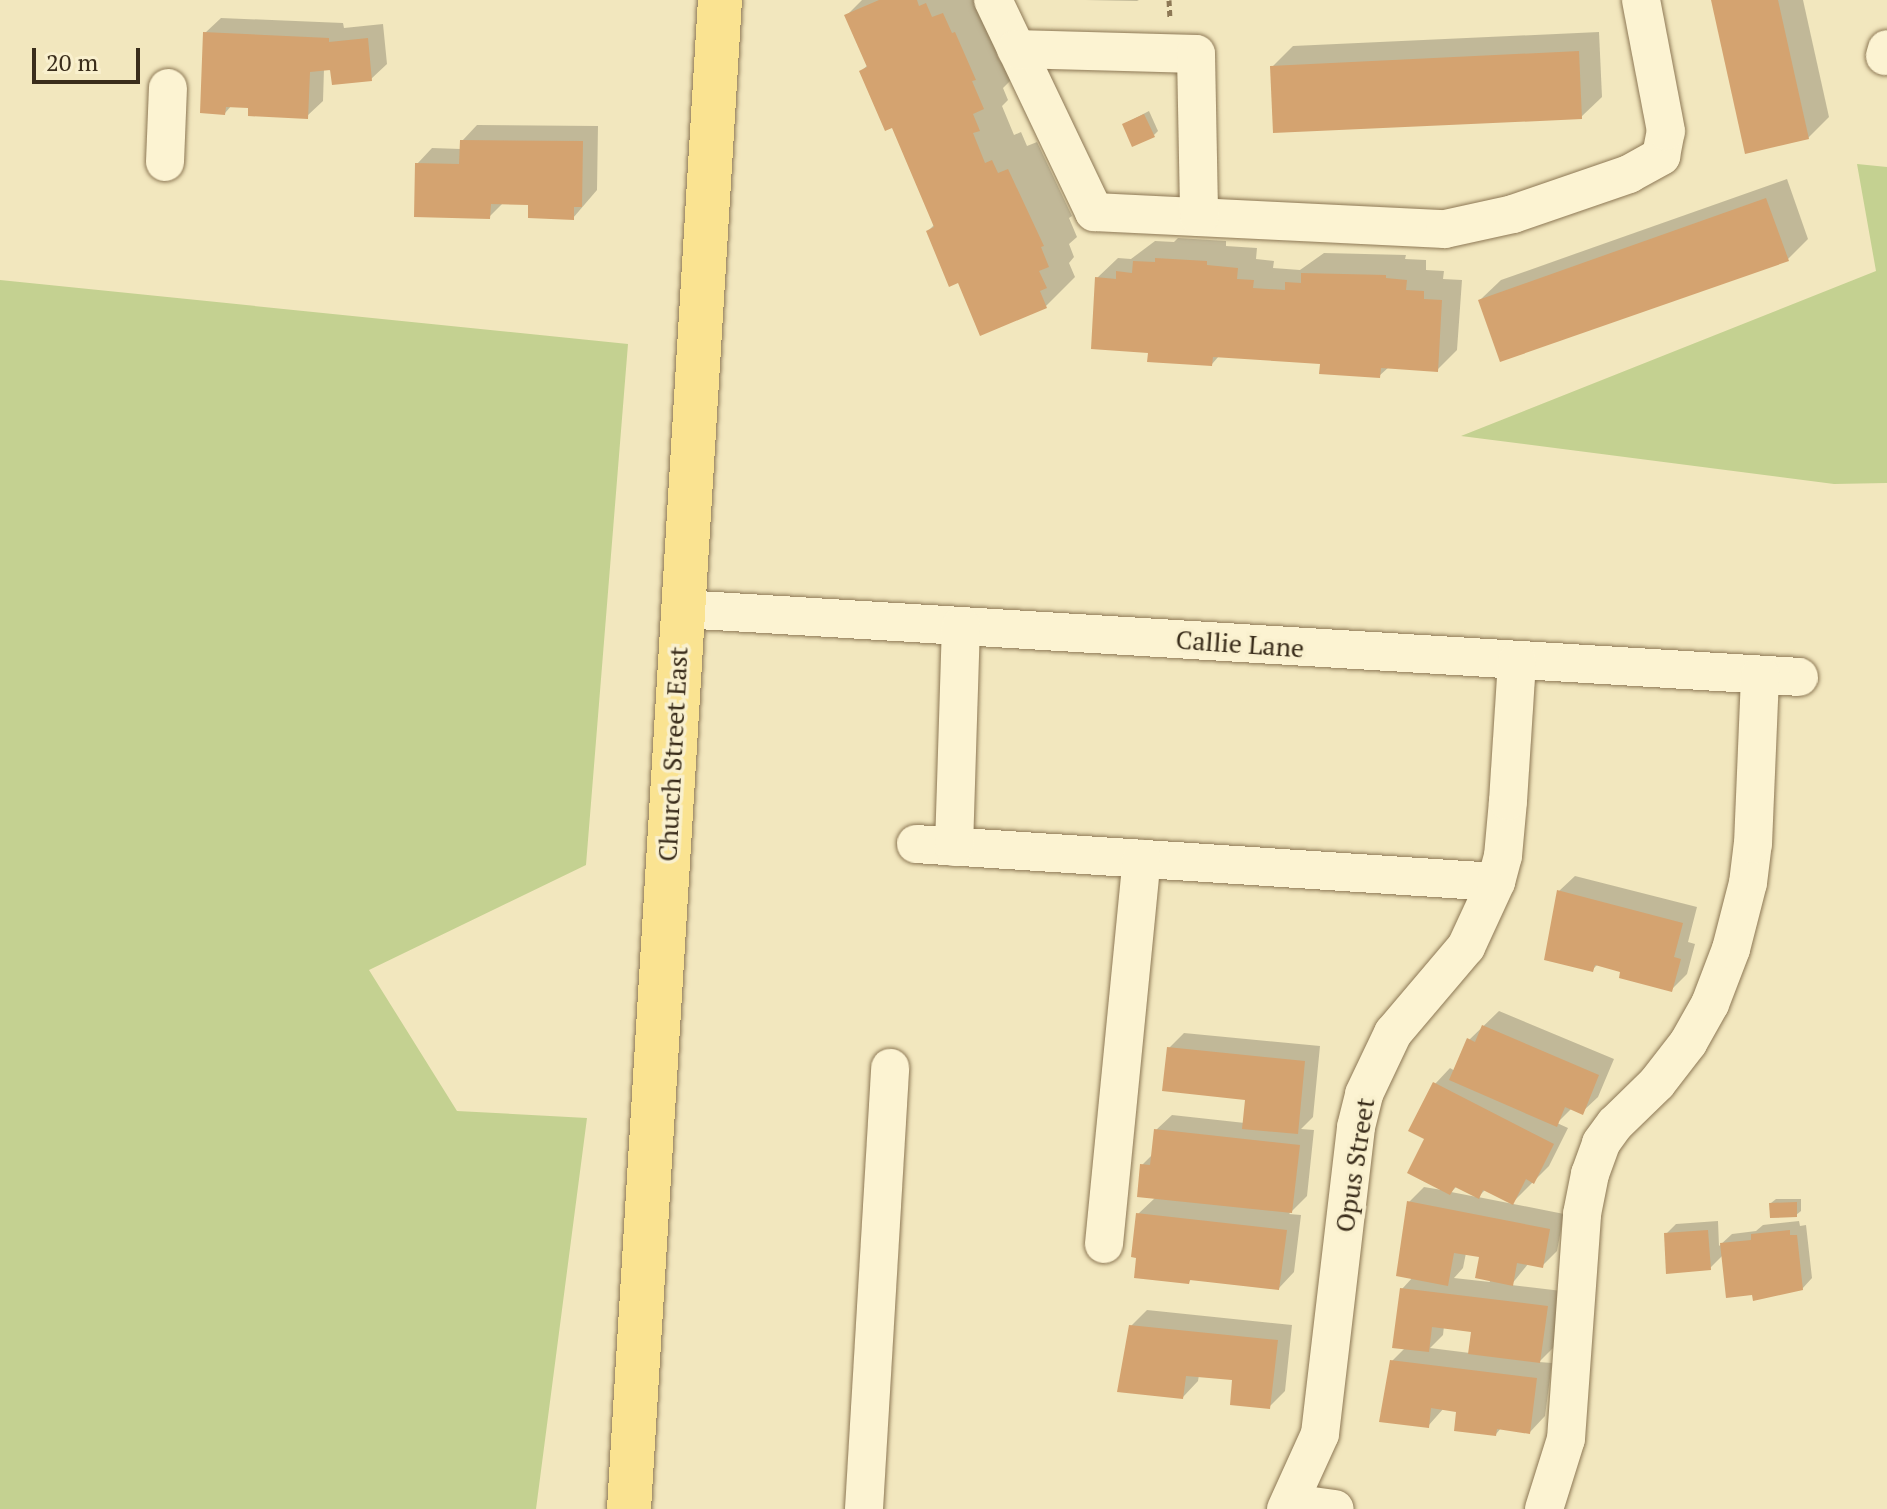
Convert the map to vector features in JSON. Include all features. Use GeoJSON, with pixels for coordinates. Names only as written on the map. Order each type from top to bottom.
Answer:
{"type":"FeatureCollection","features":[{"type":"Feature","properties":{"kind":"main road","name":"Church Street East"},"geometry":{"type":"LineString","coordinates":[[629,1509],[720,0]]}},
{"type":"Feature","properties":{"kind":"street"},"geometry":{"type":"LineString","coordinates":[[993,0],[1094,212],[1445,229],[1513,214],[1629,174],[1661,156],[1666,131],[1641,0]]}},
{"type":"Feature","properties":{"kind":"street"},"geometry":{"type":"LineString","coordinates":[[1016,49],[1196,54],[1199,217]]}},
{"type":"Feature","properties":{"kind":"street"},"geometry":{"type":"LineString","coordinates":[[165,162],[168,88]]}},
{"type":"Feature","properties":{"kind":"street","name":"Callie Lane"},"geometry":{"type":"LineString","coordinates":[[682,609],[1799,677]]}},
{"type":"Feature","properties":{"kind":"street"},"geometry":{"type":"LineString","coordinates":[[954,847],[961,626]]}},
{"type":"Feature","properties":{"kind":"street","name":"Opus Street"},"geometry":{"type":"LineString","coordinates":[[1289,1506],[1320,1434],[1356,1127],[1364,1094],[1393,1033],[1466,947],[1496,882],[1504,842],[1517,661]]}},
{"type":"Feature","properties":{"kind":"street"},"geometry":{"type":"LineString","coordinates":[[1544,1509],[1566,1439],[1582,1214],[1590,1174],[1601,1143],[1615,1124],[1657,1083],[1688,1043],[1710,1004],[1731,949],[1748,883],[1753,844],[1760,675]]}},
{"type":"Feature","properties":{"kind":"street"},"geometry":{"type":"LineString","coordinates":[[916,844],[1496,882]]}},
{"type":"Feature","properties":{"kind":"street"},"geometry":{"type":"LineString","coordinates":[[1104,1244],[1142,859]]}},
{"type":"Feature","properties":{"kind":"street"},"geometry":{"type":"LineString","coordinates":[[864,1509],[890,1068]]}},
{"type":"Feature","properties":{"kind":"street"},"geometry":{"type":"LineString","coordinates":[[1289,1506],[1335,1509]]}},
{"type":"Feature","properties":{"kind":"green space"},"geometry":{"type":"Polygon","coordinates":[[[1857,164],[1887,167],[1887,483],[1834,484],[1461,436],[1876,271],[1857,164]]]}},
{"type":"Feature","properties":{"kind":"green space"},"geometry":{"type":"Polygon","coordinates":[[[0,280],[628,344],[586,865],[369,970],[457,1111],[587,1118],[536,1509],[0,1509],[0,280]]]}},
{"type":"Feature","properties":{"kind":"building"},"geometry":{"type":"Polygon","coordinates":[[[879,0],[917,0],[919,6],[926,3],[932,17],[943,13],[976,80],[972,81],[984,109],[973,114],[980,131],[973,133],[985,163],[992,160],[998,173],[1008,169],[1044,246],[1041,247],[1049,267],[1039,271],[1047,288],[1040,291],[1047,308],[980,336],[958,283],[949,287],[926,231],[934,227],[892,128],[885,131],[859,71],[867,67],[844,15],[879,0]]]}},
{"type":"Feature","properties":{"kind":"building"},"geometry":{"type":"Polygon","coordinates":[[[1711,0],[1778,0],[1809,139],[1745,154],[1711,0]]]}},
{"type":"Feature","properties":{"kind":"building"},"geometry":{"type":"Polygon","coordinates":[[[203,32],[329,38],[329,42],[368,38],[372,81],[332,85],[330,70],[310,72],[308,119],[248,116],[248,108],[226,107],[225,115],[200,113],[203,32]]]}},
{"type":"Feature","properties":{"kind":"building"},"geometry":{"type":"Polygon","coordinates":[[[1579,51],[1582,119],[1273,133],[1270,66],[1579,51]]]}},
{"type":"Feature","properties":{"kind":"building"},"geometry":{"type":"Polygon","coordinates":[[[1144,114],[1155,137],[1132,147],[1122,124],[1144,114]]]}},
{"type":"Feature","properties":{"kind":"building"},"geometry":{"type":"Polygon","coordinates":[[[460,140],[583,141],[582,207],[574,207],[574,220],[528,218],[528,205],[491,204],[490,219],[414,217],[415,163],[459,164],[460,140]]]}},
{"type":"Feature","properties":{"kind":"building"},"geometry":{"type":"Polygon","coordinates":[[[1766,198],[1789,261],[1500,362],[1478,300],[1766,198]]]}},
{"type":"Feature","properties":{"kind":"building"},"geometry":{"type":"Polygon","coordinates":[[[1155,258],[1207,261],[1207,265],[1238,268],[1237,279],[1254,280],[1253,288],[1285,290],[1285,282],[1301,283],[1301,273],[1386,275],[1386,278],[1407,280],[1406,290],[1424,291],[1424,299],[1442,300],[1438,372],[1381,368],[1380,378],[1319,374],[1320,364],[1213,357],[1212,366],[1147,362],[1148,353],[1091,349],[1095,277],[1116,279],[1116,271],[1132,273],[1133,261],[1155,262],[1155,258]]]}},
{"type":"Feature","properties":{"kind":"building"},"geometry":{"type":"Polygon","coordinates":[[[1557,890],[1683,923],[1674,957],[1681,959],[1672,992],[1619,978],[1620,972],[1595,965],[1593,972],[1544,960],[1557,890]]]}},
{"type":"Feature","properties":{"kind":"building"},"geometry":{"type":"Polygon","coordinates":[[[1482,1025],[1599,1075],[1583,1115],[1565,1107],[1557,1127],[1449,1080],[1467,1038],[1475,1042],[1482,1025]]]}},
{"type":"Feature","properties":{"kind":"building"},"geometry":{"type":"Polygon","coordinates":[[[1167,1047],[1305,1061],[1298,1134],[1242,1129],[1245,1100],[1162,1091],[1167,1047]]]}},
{"type":"Feature","properties":{"kind":"building"},"geometry":{"type":"Polygon","coordinates":[[[1433,1082],[1554,1144],[1534,1184],[1526,1179],[1513,1205],[1483,1190],[1479,1199],[1455,1187],[1450,1195],[1407,1173],[1424,1139],[1408,1131],[1433,1082]]]}},
{"type":"Feature","properties":{"kind":"building"},"geometry":{"type":"Polygon","coordinates":[[[1154,1129],[1300,1145],[1292,1213],[1137,1197],[1140,1164],[1150,1165],[1154,1129]]]}},
{"type":"Feature","properties":{"kind":"building"},"geometry":{"type":"Polygon","coordinates":[[[1407,1201],[1550,1229],[1543,1268],[1517,1263],[1513,1286],[1475,1278],[1479,1257],[1454,1253],[1448,1286],[1396,1276],[1407,1201]]]}},
{"type":"Feature","properties":{"kind":"building"},"geometry":{"type":"Polygon","coordinates":[[[1797,1202],[1797,1217],[1770,1218],[1769,1203],[1797,1202]]]}},
{"type":"Feature","properties":{"kind":"building"},"geometry":{"type":"Polygon","coordinates":[[[1136,1213],[1287,1230],[1279,1290],[1190,1280],[1189,1284],[1134,1278],[1136,1258],[1131,1257],[1136,1213]]]}},
{"type":"Feature","properties":{"kind":"building"},"geometry":{"type":"Polygon","coordinates":[[[1708,1230],[1711,1270],[1666,1274],[1664,1233],[1708,1230]]]}},
{"type":"Feature","properties":{"kind":"building"},"geometry":{"type":"Polygon","coordinates":[[[1790,1230],[1790,1235],[1797,1235],[1803,1290],[1753,1301],[1752,1295],[1726,1298],[1720,1243],[1751,1240],[1751,1234],[1790,1230]]]}},
{"type":"Feature","properties":{"kind":"building"},"geometry":{"type":"Polygon","coordinates":[[[1400,1288],[1548,1306],[1540,1363],[1468,1354],[1471,1332],[1432,1327],[1429,1352],[1392,1348],[1400,1288]]]}},
{"type":"Feature","properties":{"kind":"building"},"geometry":{"type":"Polygon","coordinates":[[[1129,1325],[1278,1340],[1270,1409],[1230,1405],[1232,1380],[1186,1376],[1183,1399],[1117,1392],[1129,1325]]]}},
{"type":"Feature","properties":{"kind":"building"},"geometry":{"type":"Polygon","coordinates":[[[1390,1360],[1537,1378],[1530,1434],[1497,1429],[1496,1436],[1454,1431],[1456,1412],[1431,1408],[1429,1428],[1379,1422],[1390,1360]]]}}]}
